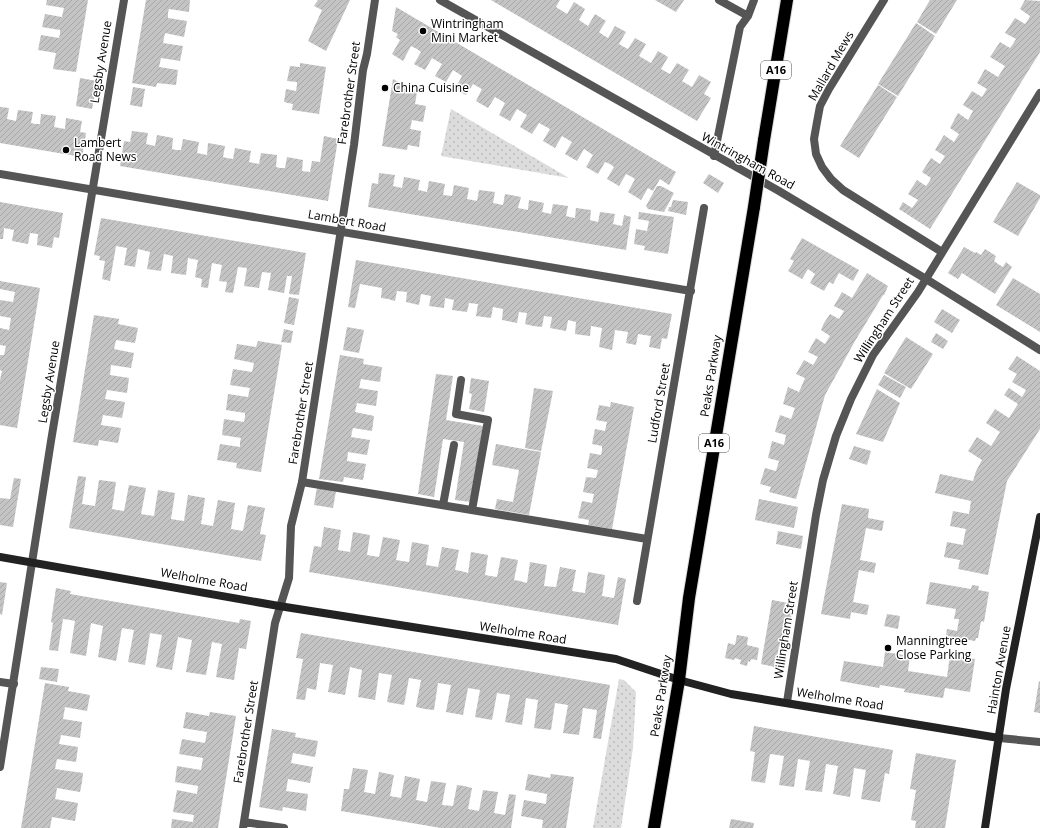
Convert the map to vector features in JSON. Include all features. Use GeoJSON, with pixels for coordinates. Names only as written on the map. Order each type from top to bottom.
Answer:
{"type":"FeatureCollection","features":[{"type":"Feature","properties":{"kind":"highway","name":"Peaks Parkway"},"geometry":{"type":"LineString","coordinates":[[654,828],[678,680],[689,598],[787,0]]}},
{"type":"Feature","properties":{"kind":"main road","name":"Hainton Avenue"},"geometry":{"type":"LineString","coordinates":[[985,828],[1006,689],[1040,518]]}},
{"type":"Feature","properties":{"kind":"main road","name":"Welholme Road"},"geometry":{"type":"LineString","coordinates":[[0,556],[279,606],[616,659],[678,680],[731,694],[999,738]]}},
{"type":"Feature","properties":{"kind":"street","name":"Legsby Avenue"},"geometry":{"type":"LineString","coordinates":[[0,767],[124,0]]}},
{"type":"Feature","properties":{"kind":"street","name":"Farebrother Street"},"geometry":{"type":"LineString","coordinates":[[243,825],[279,606],[286,589],[288,578],[291,526],[302,482],[356,130],[363,70],[367,54],[375,0]]}},
{"type":"Feature","properties":{"kind":"street","name":"Wintringham Road"},"geometry":{"type":"LineString","coordinates":[[440,0],[714,156],[779,191],[926,279],[1040,350]]}},
{"type":"Feature","properties":{"kind":"street"},"geometry":{"type":"LineString","coordinates":[[719,0],[748,16]]}},
{"type":"Feature","properties":{"kind":"street"},"geometry":{"type":"LineString","coordinates":[[714,156],[740,27],[748,16],[754,0]]}},
{"type":"Feature","properties":{"kind":"street","name":"Mallard Mews"},"geometry":{"type":"LineString","coordinates":[[884,0],[820,106],[814,139],[816,154],[822,167],[831,179],[843,190],[942,252]]}},
{"type":"Feature","properties":{"kind":"street","name":"Willingham Street"},"geometry":{"type":"LineString","coordinates":[[787,702],[816,515],[823,480],[836,436],[851,399],[873,355],[926,279],[1040,93]]}},
{"type":"Feature","properties":{"kind":"street","name":"Lambert Road"},"geometry":{"type":"LineString","coordinates":[[0,174],[691,291]]}},
{"type":"Feature","properties":{"kind":"street","name":"Ludford Street"},"geometry":{"type":"LineString","coordinates":[[637,601],[704,208]]}},
{"type":"Feature","properties":{"kind":"street"},"geometry":{"type":"LineString","coordinates":[[462,380],[456,414],[488,420],[472,510]]}},
{"type":"Feature","properties":{"kind":"street"},"geometry":{"type":"LineString","coordinates":[[443,505],[454,445]]}},
{"type":"Feature","properties":{"kind":"street"},"geometry":{"type":"LineString","coordinates":[[302,482],[647,539]]}},
{"type":"Feature","properties":{"kind":"street"},"geometry":{"type":"LineString","coordinates":[[0,682],[14,684]]}},
{"type":"Feature","properties":{"kind":"street","name":"Welholme Road"},"geometry":{"type":"LineString","coordinates":[[999,738],[1040,742]]}},
{"type":"Feature","properties":{"kind":"street"},"geometry":{"type":"LineString","coordinates":[[243,825],[284,828]]}},
{"type":"Feature","properties":{"kind":"shaded area"},"geometry":{"type":"Polygon","coordinates":[[[451,109],[569,178],[441,156],[451,109]]]}},
{"type":"Feature","properties":{"kind":"shaded area"},"geometry":{"type":"Polygon","coordinates":[[[619,679],[624,680],[636,692],[633,748],[621,828],[593,828],[619,679]]]}},
{"type":"Feature","properties":{"kind":"building"},"geometry":{"type":"Polygon","coordinates":[[[47,0],[88,0],[76,72],[53,69],[56,53],[38,50],[41,35],[59,38],[60,34],[60,30],[42,27],[45,14],[62,17],[64,8],[46,5],[47,0]]]}},
{"type":"Feature","properties":{"kind":"building"},"geometry":{"type":"Polygon","coordinates":[[[146,0],[190,0],[189,12],[169,9],[168,13],[168,18],[187,21],[184,37],[165,33],[163,43],[183,46],[180,61],[161,58],[159,67],[178,70],[176,85],[157,83],[156,87],[132,83],[146,0]]]}},
{"type":"Feature","properties":{"kind":"building"},"geometry":{"type":"Polygon","coordinates":[[[318,0],[350,0],[326,51],[308,41],[322,10],[314,6],[318,0]]]}},
{"type":"Feature","properties":{"kind":"building"},"geometry":{"type":"Polygon","coordinates":[[[491,0],[560,0],[556,7],[567,14],[574,2],[585,9],[579,20],[588,26],[595,14],[606,21],[599,32],[608,38],[615,26],[626,32],[619,44],[624,47],[628,49],[635,38],[646,44],[639,56],[651,63],[658,51],[668,57],[661,69],[670,74],[677,63],[689,70],[682,81],[692,87],[699,75],[711,82],[704,94],[711,98],[697,121],[491,0]]]}},
{"type":"Feature","properties":{"kind":"building"},"geometry":{"type":"Polygon","coordinates":[[[655,0],[684,0],[676,12],[655,0]]]}},
{"type":"Feature","properties":{"kind":"building"},"geometry":{"type":"Polygon","coordinates":[[[930,0],[957,0],[936,34],[917,22],[930,0]]]}},
{"type":"Feature","properties":{"kind":"building"},"geometry":{"type":"Polygon","coordinates":[[[1025,0],[1040,1],[1040,52],[930,229],[899,209],[903,202],[912,208],[918,200],[908,194],[917,180],[926,186],[929,182],[931,178],[922,172],[931,158],[940,164],[945,156],[935,150],[944,135],[954,142],[959,134],[950,128],[958,113],[968,120],[973,111],[963,105],[972,91],[982,97],[987,89],[977,83],[985,69],[998,77],[1005,66],[990,57],[1000,42],[1010,48],[1013,44],[1016,39],[1005,33],[1015,18],[1025,24],[1028,20],[1030,16],[1020,9],[1025,0]]]}},
{"type":"Feature","properties":{"kind":"building"},"geometry":{"type":"Polygon","coordinates":[[[396,7],[676,172],[669,185],[660,179],[653,191],[648,188],[641,200],[628,192],[635,179],[632,177],[626,174],[619,186],[607,179],[614,167],[610,164],[605,162],[598,174],[586,167],[593,155],[584,149],[577,161],[565,154],[572,142],[562,136],[555,148],[543,141],[550,129],[539,123],[532,134],[520,127],[527,115],[517,109],[510,121],[499,115],[505,103],[495,97],[488,108],[476,101],[482,89],[473,84],[466,95],[455,89],[462,76],[453,70],[446,82],[435,76],[442,64],[432,58],[425,70],[414,64],[421,52],[417,49],[411,46],[403,61],[392,54],[400,40],[396,37],[398,34],[392,31],[396,7]]]}},
{"type":"Feature","properties":{"kind":"building"},"geometry":{"type":"Polygon","coordinates":[[[916,23],[935,36],[898,96],[878,84],[916,23]]]}},
{"type":"Feature","properties":{"kind":"building"},"geometry":{"type":"Polygon","coordinates":[[[300,63],[326,67],[319,114],[292,110],[293,104],[284,102],[286,89],[296,91],[297,85],[297,82],[287,81],[290,66],[300,67],[300,63]]]}},
{"type":"Feature","properties":{"kind":"building"},"geometry":{"type":"Polygon","coordinates":[[[80,78],[97,81],[92,109],[76,106],[80,78]]]}},
{"type":"Feature","properties":{"kind":"building"},"geometry":{"type":"Polygon","coordinates":[[[393,79],[417,92],[415,104],[426,106],[423,122],[412,120],[410,129],[421,131],[419,147],[408,145],[407,150],[382,146],[393,79]]]}},
{"type":"Feature","properties":{"kind":"building"},"geometry":{"type":"Polygon","coordinates":[[[878,85],[897,97],[859,158],[840,146],[878,85]]]}},
{"type":"Feature","properties":{"kind":"building"},"geometry":{"type":"Polygon","coordinates":[[[133,87],[145,89],[142,107],[130,105],[133,87]]]}},
{"type":"Feature","properties":{"kind":"building"},"geometry":{"type":"Polygon","coordinates":[[[0,107],[9,108],[7,119],[16,121],[18,110],[33,112],[31,123],[35,124],[40,124],[41,114],[56,116],[54,127],[65,129],[66,118],[82,121],[80,132],[86,133],[82,157],[0,143],[0,107]]]}},
{"type":"Feature","properties":{"kind":"building"},"geometry":{"type":"Polygon","coordinates":[[[132,131],[148,133],[146,144],[155,146],[157,135],[173,138],[172,149],[176,150],[181,150],[183,139],[199,142],[197,153],[207,155],[208,143],[225,146],[223,157],[227,158],[233,159],[235,148],[251,151],[249,162],[259,164],[261,153],[277,155],[276,167],[280,168],[285,168],[287,157],[303,160],[302,171],[310,172],[312,161],[320,162],[324,136],[338,139],[328,201],[120,166],[124,141],[130,142],[132,131]]]}},
{"type":"Feature","properties":{"kind":"building"},"geometry":{"type":"Polygon","coordinates":[[[379,173],[395,175],[393,186],[402,188],[404,177],[420,180],[418,190],[427,192],[429,181],[445,184],[443,195],[452,196],[454,185],[469,188],[467,199],[477,201],[479,190],[495,192],[493,203],[503,205],[505,194],[521,197],[518,208],[528,210],[529,200],[544,203],[542,212],[551,214],[553,204],[568,206],[566,216],[575,218],[576,208],[591,210],[590,220],[598,222],[600,212],[615,214],[613,224],[622,226],[624,215],[631,217],[626,250],[368,207],[372,183],[378,184],[379,173]]]}},
{"type":"Feature","properties":{"kind":"building"},"geometry":{"type":"Polygon","coordinates":[[[709,174],[724,183],[718,193],[703,183],[709,174]]]}},
{"type":"Feature","properties":{"kind":"building"},"geometry":{"type":"Polygon","coordinates":[[[1017,182],[1040,195],[1040,198],[1018,236],[993,222],[1017,182]]]}},
{"type":"Feature","properties":{"kind":"building"},"geometry":{"type":"Polygon","coordinates":[[[657,186],[661,186],[674,193],[664,212],[648,209],[646,206],[657,186]]]}},
{"type":"Feature","properties":{"kind":"building"},"geometry":{"type":"Polygon","coordinates":[[[673,200],[688,202],[686,215],[668,211],[673,200]]]}},
{"type":"Feature","properties":{"kind":"building"},"geometry":{"type":"Polygon","coordinates":[[[0,202],[63,213],[59,238],[54,237],[52,248],[37,245],[38,234],[30,233],[28,244],[12,241],[14,230],[4,228],[3,239],[0,239],[0,202]]]}},
{"type":"Feature","properties":{"kind":"building"},"geometry":{"type":"Polygon","coordinates":[[[639,212],[674,217],[668,254],[644,250],[645,246],[634,244],[636,229],[647,231],[649,221],[638,219],[639,212]]]}},
{"type":"Feature","properties":{"kind":"building"},"geometry":{"type":"Polygon","coordinates":[[[101,218],[306,253],[299,295],[289,294],[292,276],[287,276],[284,293],[268,290],[271,273],[262,272],[259,288],[244,286],[247,268],[238,267],[233,293],[225,292],[227,282],[219,281],[222,265],[212,263],[208,288],[201,287],[202,279],[195,277],[198,260],[188,258],[186,275],[171,273],[173,256],[164,254],[161,271],[147,269],[150,252],[138,249],[135,267],[124,265],[127,248],[116,246],[110,281],[102,279],[105,261],[99,260],[100,256],[94,255],[101,218]]]}},
{"type":"Feature","properties":{"kind":"building"},"geometry":{"type":"Polygon","coordinates":[[[802,238],[859,270],[853,281],[839,273],[833,284],[829,282],[824,291],[810,283],[815,274],[808,269],[802,279],[788,271],[794,261],[790,259],[802,238]]]}},
{"type":"Feature","properties":{"kind":"building"},"geometry":{"type":"Polygon","coordinates":[[[964,247],[981,255],[985,249],[996,256],[994,261],[998,264],[1003,267],[1006,262],[1012,267],[995,294],[962,273],[958,279],[948,273],[964,247]]]}},
{"type":"Feature","properties":{"kind":"building"},"geometry":{"type":"Polygon","coordinates":[[[356,260],[672,314],[667,339],[662,338],[660,349],[649,347],[651,336],[638,334],[636,345],[626,343],[628,332],[615,330],[612,350],[599,347],[602,328],[591,326],[590,336],[575,334],[576,322],[568,320],[566,331],[550,328],[552,317],[544,316],[542,327],[533,326],[525,324],[527,313],[519,312],[517,323],[502,320],[503,309],[493,307],[491,318],[476,316],[478,304],[469,303],[467,312],[452,310],[454,300],[445,298],[444,308],[429,306],[431,296],[421,294],[419,305],[406,302],[407,292],[397,291],[395,301],[381,298],[382,288],[360,284],[355,308],[348,307],[356,260]]]}},
{"type":"Feature","properties":{"kind":"building"},"geometry":{"type":"Polygon","coordinates":[[[867,273],[888,286],[825,395],[796,499],[769,492],[771,487],[760,484],[765,468],[776,471],[779,461],[768,458],[772,441],[784,445],[786,435],[775,432],[777,424],[780,415],[791,419],[795,408],[783,404],[788,387],[799,392],[805,378],[796,374],[804,360],[813,365],[818,357],[808,352],[816,338],[825,344],[830,336],[821,330],[824,323],[830,314],[839,319],[844,311],[834,306],[842,292],[852,298],[867,273]]]}},
{"type":"Feature","properties":{"kind":"building"},"geometry":{"type":"Polygon","coordinates":[[[1013,278],[1040,294],[1040,332],[996,305],[1013,278]]]}},
{"type":"Feature","properties":{"kind":"building"},"geometry":{"type":"Polygon","coordinates":[[[0,281],[40,288],[17,428],[0,425],[0,380],[2,371],[0,370],[0,355],[4,355],[6,346],[0,345],[0,328],[9,330],[11,318],[0,316],[0,300],[13,302],[15,292],[0,289],[0,281]]]}},
{"type":"Feature","properties":{"kind":"building"},"geometry":{"type":"Polygon","coordinates":[[[289,297],[299,299],[294,325],[284,323],[289,297]]]}},
{"type":"Feature","properties":{"kind":"building"},"geometry":{"type":"Polygon","coordinates":[[[942,309],[960,320],[952,333],[934,322],[942,309]]]}},
{"type":"Feature","properties":{"kind":"building"},"geometry":{"type":"Polygon","coordinates":[[[94,315],[119,319],[118,324],[138,328],[135,343],[116,340],[114,349],[134,353],[131,368],[111,365],[110,375],[129,378],[127,393],[107,390],[105,399],[125,402],[122,418],[103,415],[101,425],[121,428],[118,443],[99,440],[98,446],[73,442],[94,315]]]}},
{"type":"Feature","properties":{"kind":"building"},"geometry":{"type":"Polygon","coordinates":[[[347,327],[364,330],[359,353],[343,350],[347,327]]]}},
{"type":"Feature","properties":{"kind":"building"},"geometry":{"type":"Polygon","coordinates":[[[284,329],[293,331],[291,343],[281,342],[284,329]]]}},
{"type":"Feature","properties":{"kind":"building"},"geometry":{"type":"Polygon","coordinates":[[[936,333],[948,341],[943,349],[931,342],[936,333]]]}},
{"type":"Feature","properties":{"kind":"building"},"geometry":{"type":"Polygon","coordinates":[[[906,337],[933,354],[911,389],[884,373],[906,337]]]}},
{"type":"Feature","properties":{"kind":"building"},"geometry":{"type":"Polygon","coordinates":[[[258,341],[282,345],[261,472],[236,468],[237,463],[217,460],[220,444],[240,447],[241,438],[222,435],[224,419],[244,422],[245,417],[245,413],[226,410],[228,394],[248,397],[250,388],[230,385],[233,369],[252,372],[254,363],[234,359],[237,344],[256,347],[258,341]]]}},
{"type":"Feature","properties":{"kind":"building"},"geometry":{"type":"Polygon","coordinates":[[[340,355],[364,359],[363,364],[382,367],[380,382],[361,379],[359,388],[378,391],[376,406],[357,403],[355,412],[374,416],[372,431],[353,428],[351,437],[370,440],[367,455],[348,452],[347,461],[366,464],[363,480],[344,477],[343,482],[319,479],[340,355]]]}},
{"type":"Feature","properties":{"kind":"building"},"geometry":{"type":"Polygon","coordinates":[[[1017,356],[1040,371],[1040,429],[1007,481],[988,575],[958,569],[960,560],[944,557],[947,542],[963,545],[966,529],[950,526],[953,511],[969,514],[971,501],[935,493],[940,474],[973,481],[982,460],[968,451],[977,437],[991,446],[1000,432],[986,423],[995,409],[1009,418],[1018,404],[1004,395],[1009,388],[1022,397],[1026,390],[1012,382],[1017,374],[1008,369],[1017,356]]]}},
{"type":"Feature","properties":{"kind":"building"},"geometry":{"type":"Polygon","coordinates":[[[436,374],[453,376],[446,420],[483,426],[471,502],[455,500],[464,442],[443,439],[434,497],[418,494],[436,374]]]}},
{"type":"Feature","properties":{"kind":"building"},"geometry":{"type":"Polygon","coordinates":[[[884,375],[906,387],[900,398],[878,385],[884,375]]]}},
{"type":"Feature","properties":{"kind":"building"},"geometry":{"type":"Polygon","coordinates":[[[471,378],[489,381],[484,412],[469,409],[472,394],[469,393],[471,378]]]}},
{"type":"Feature","properties":{"kind":"building"},"geometry":{"type":"Polygon","coordinates":[[[534,388],[553,391],[541,451],[525,448],[534,388]]]}},
{"type":"Feature","properties":{"kind":"building"},"geometry":{"type":"Polygon","coordinates":[[[877,389],[900,403],[883,442],[856,434],[877,389]]]}},
{"type":"Feature","properties":{"kind":"building"},"geometry":{"type":"Polygon","coordinates":[[[611,402],[634,407],[612,529],[588,525],[589,520],[578,518],[582,501],[592,503],[594,494],[583,492],[586,477],[596,478],[598,470],[587,468],[590,453],[601,455],[602,450],[602,446],[592,444],[595,429],[605,431],[607,422],[596,420],[599,405],[610,407],[611,402]]]}},
{"type":"Feature","properties":{"kind":"building"},"geometry":{"type":"Polygon","coordinates":[[[496,444],[541,452],[529,515],[495,509],[497,499],[513,502],[519,470],[492,465],[496,444]]]}},
{"type":"Feature","properties":{"kind":"building"},"geometry":{"type":"Polygon","coordinates":[[[854,446],[871,451],[867,465],[849,459],[854,446]]]}},
{"type":"Feature","properties":{"kind":"building"},"geometry":{"type":"Polygon","coordinates":[[[78,476],[86,477],[82,504],[95,506],[99,480],[116,482],[112,509],[117,510],[124,511],[129,485],[146,488],[141,514],[154,516],[158,490],[175,493],[171,519],[184,521],[188,495],[205,498],[201,524],[213,526],[218,500],[235,503],[231,529],[243,531],[248,505],[265,508],[260,534],[266,535],[261,561],[69,528],[78,476]]]}},
{"type":"Feature","properties":{"kind":"building"},"geometry":{"type":"Polygon","coordinates":[[[14,478],[21,479],[13,527],[0,525],[0,498],[10,499],[14,478]]]}},
{"type":"Feature","properties":{"kind":"building"},"geometry":{"type":"Polygon","coordinates":[[[317,487],[336,491],[333,508],[314,505],[317,487]]]}},
{"type":"Feature","properties":{"kind":"building"},"geometry":{"type":"Polygon","coordinates":[[[759,499],[798,507],[794,528],[755,520],[759,499]]]}},
{"type":"Feature","properties":{"kind":"building"},"geometry":{"type":"Polygon","coordinates":[[[842,504],[869,509],[868,518],[884,521],[882,531],[866,528],[860,560],[876,563],[874,573],[859,570],[853,602],[869,605],[867,615],[851,612],[850,619],[821,614],[842,504]]]}},
{"type":"Feature","properties":{"kind":"building"},"geometry":{"type":"Polygon","coordinates":[[[324,527],[341,530],[338,550],[350,552],[353,532],[370,535],[367,555],[379,557],[383,537],[400,540],[396,560],[409,562],[412,542],[429,545],[426,565],[438,567],[442,547],[459,550],[455,570],[468,573],[471,552],[488,555],[485,575],[490,576],[497,577],[501,557],[518,560],[514,580],[527,583],[530,562],[547,565],[544,586],[556,587],[560,567],[576,570],[572,591],[585,593],[588,572],[605,575],[602,596],[614,598],[618,577],[626,579],[618,625],[309,572],[314,546],[321,547],[324,527]]]}},
{"type":"Feature","properties":{"kind":"building"},"geometry":{"type":"Polygon","coordinates":[[[778,531],[803,536],[801,549],[776,544],[778,531]]]}},
{"type":"Feature","properties":{"kind":"building"},"geometry":{"type":"Polygon","coordinates":[[[0,582],[7,583],[2,615],[0,614],[0,582]]]}},
{"type":"Feature","properties":{"kind":"building"},"geometry":{"type":"Polygon","coordinates":[[[930,582],[971,589],[972,585],[979,586],[978,590],[989,592],[984,622],[981,621],[978,638],[976,638],[975,641],[946,636],[947,629],[957,631],[959,619],[954,619],[956,609],[926,604],[930,582]]]}},
{"type":"Feature","properties":{"kind":"building"},"geometry":{"type":"Polygon","coordinates":[[[56,588],[71,591],[70,594],[239,623],[240,619],[251,621],[246,649],[239,648],[234,680],[216,677],[222,644],[212,642],[206,675],[186,672],[192,640],[178,637],[172,670],[156,667],[162,635],[150,633],[145,665],[128,662],[134,630],[122,628],[116,661],[98,657],[103,626],[91,623],[86,656],[70,653],[75,621],[70,620],[63,619],[58,651],[49,650],[56,588]]]}},
{"type":"Feature","properties":{"kind":"building"},"geometry":{"type":"Polygon","coordinates":[[[772,600],[793,604],[791,618],[785,617],[782,631],[786,632],[784,647],[779,646],[775,667],[761,664],[772,600]]]}},
{"type":"Feature","properties":{"kind":"building"},"geometry":{"type":"Polygon","coordinates":[[[887,614],[900,616],[898,629],[884,626],[887,614]]]}},
{"type":"Feature","properties":{"kind":"building"},"geometry":{"type":"Polygon","coordinates":[[[301,633],[610,685],[601,739],[593,738],[597,710],[583,708],[579,735],[563,733],[568,705],[555,703],[551,730],[534,728],[538,700],[526,698],[522,725],[505,722],[510,695],[497,693],[492,720],[475,717],[480,690],[468,688],[463,715],[446,712],[451,685],[438,683],[434,710],[425,709],[416,707],[421,680],[409,678],[404,705],[387,702],[392,675],[379,673],[375,700],[358,697],[362,670],[350,667],[345,695],[328,692],[333,665],[320,663],[316,690],[307,688],[305,700],[296,699],[303,659],[296,658],[301,633]]]}},
{"type":"Feature","properties":{"kind":"building"},"geometry":{"type":"Polygon","coordinates":[[[737,635],[748,637],[747,645],[759,648],[757,660],[751,659],[750,662],[748,661],[747,666],[740,664],[741,660],[735,658],[734,660],[725,658],[728,643],[735,645],[737,635]]]}},
{"type":"Feature","properties":{"kind":"building"},"geometry":{"type":"Polygon","coordinates":[[[885,652],[910,656],[908,671],[947,677],[950,655],[975,659],[970,692],[945,688],[943,698],[904,692],[905,689],[880,685],[879,688],[840,681],[844,661],[883,667],[885,652]]]}},
{"type":"Feature","properties":{"kind":"building"},"geometry":{"type":"Polygon","coordinates":[[[41,667],[59,669],[57,682],[39,679],[41,667]]]}},
{"type":"Feature","properties":{"kind":"building"},"geometry":{"type":"Polygon","coordinates":[[[1039,681],[1040,682],[1040,713],[1034,712],[1039,681]]]}},
{"type":"Feature","properties":{"kind":"building"},"geometry":{"type":"Polygon","coordinates":[[[45,683],[69,687],[68,691],[90,695],[87,711],[65,707],[63,719],[82,722],[80,738],[61,735],[59,744],[78,747],[76,762],[57,759],[55,769],[83,773],[82,782],[80,792],[57,788],[55,799],[78,803],[75,821],[52,817],[50,828],[21,828],[45,683]]]}},
{"type":"Feature","properties":{"kind":"building"},"geometry":{"type":"Polygon","coordinates":[[[186,712],[209,716],[210,712],[236,716],[218,828],[171,828],[172,819],[193,822],[194,815],[173,812],[177,790],[197,794],[198,786],[175,782],[177,766],[201,770],[203,758],[179,754],[182,739],[205,743],[207,732],[183,728],[186,712]]]}},
{"type":"Feature","properties":{"kind":"building"},"geometry":{"type":"Polygon","coordinates":[[[754,726],[893,750],[889,774],[885,773],[880,802],[861,799],[866,770],[854,768],[850,797],[833,794],[838,766],[826,764],[822,792],[805,790],[810,761],[798,759],[794,787],[779,785],[784,756],[778,755],[770,754],[765,783],[751,781],[755,752],[750,751],[754,726]]]}},
{"type":"Feature","properties":{"kind":"building"},"geometry":{"type":"Polygon","coordinates":[[[272,729],[296,733],[295,737],[318,741],[315,757],[293,753],[291,763],[313,767],[310,783],[288,779],[286,791],[308,794],[306,811],[283,807],[282,811],[259,807],[272,729]]]}},
{"type":"Feature","properties":{"kind":"building"},"geometry":{"type":"Polygon","coordinates":[[[916,753],[956,760],[945,828],[915,828],[916,821],[911,820],[916,790],[910,789],[916,753]]]}},
{"type":"Feature","properties":{"kind":"building"},"geometry":{"type":"Polygon","coordinates":[[[353,768],[368,770],[364,792],[375,794],[379,772],[394,775],[390,796],[401,798],[405,776],[420,779],[416,800],[427,802],[431,781],[446,783],[442,805],[453,806],[457,785],[464,786],[472,788],[468,809],[479,811],[483,790],[498,792],[494,813],[505,815],[509,794],[516,795],[511,828],[441,828],[341,811],[344,789],[349,789],[353,768]]]}},
{"type":"Feature","properties":{"kind":"building"},"geometry":{"type":"Polygon","coordinates":[[[528,774],[550,778],[551,774],[574,777],[566,828],[542,828],[543,820],[521,816],[524,800],[546,804],[547,794],[525,790],[528,774]]]}},
{"type":"Feature","properties":{"kind":"building"},"geometry":{"type":"Polygon","coordinates":[[[731,819],[754,823],[753,828],[729,828],[731,819]]]}},
{"type":"Feature","properties":{"kind":"place","name":"Wintringham Mini Market"},"geometry":{"type":"Point","coordinates":[423,31]}},
{"type":"Feature","properties":{"kind":"place","name":"China Cuisine"},"geometry":{"type":"Point","coordinates":[385,88]}},
{"type":"Feature","properties":{"kind":"place","name":"Lambert Road News"},"geometry":{"type":"Point","coordinates":[66,150]}},
{"type":"Feature","properties":{"kind":"place","name":"Manningtree Close Parking"},"geometry":{"type":"Point","coordinates":[888,648]}}]}
